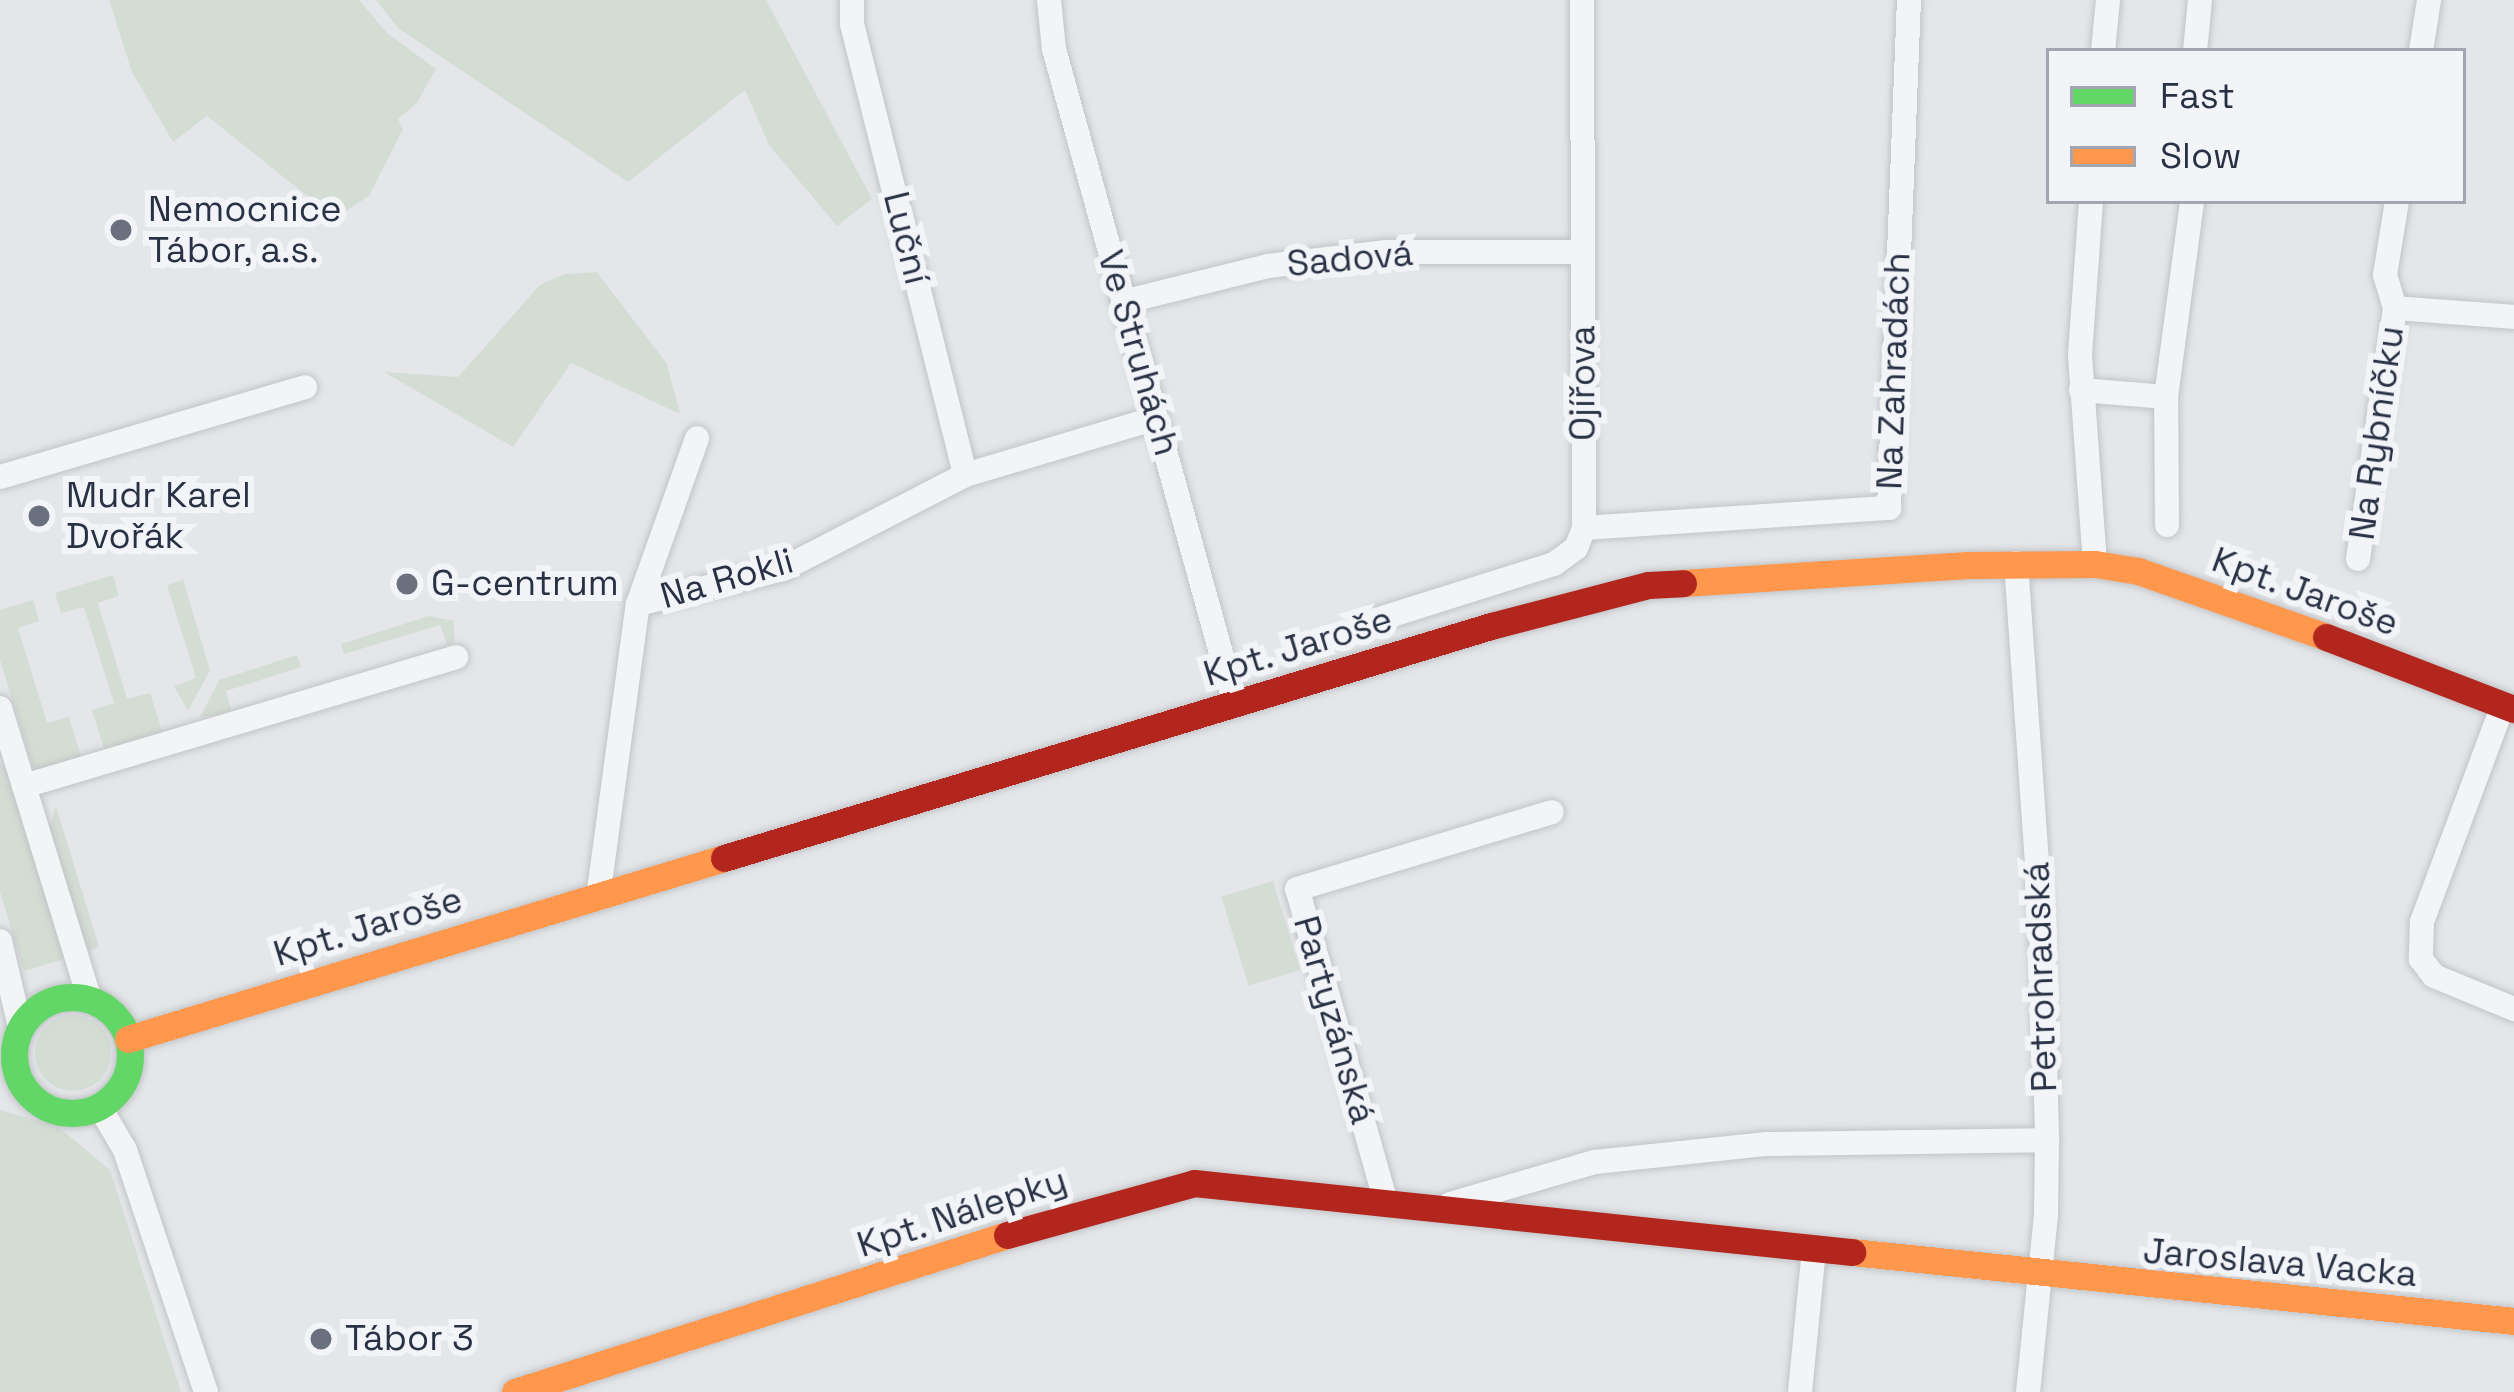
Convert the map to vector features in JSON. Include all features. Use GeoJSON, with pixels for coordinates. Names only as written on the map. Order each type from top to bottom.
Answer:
{"type":"FeatureCollection","features":[{"type":"Feature","properties":{"kind":"street","name":"Luční"},"geometry":{"type":"LineString","coordinates":[[852,0],[852,24],[964,475]]}},
{"type":"Feature","properties":{"kind":"street","name":"Ve Struhách"},"geometry":{"type":"LineString","coordinates":[[1049,0],[1054,49],[1235,704]]}},
{"type":"Feature","properties":{"kind":"street","name":"Ojířova"},"geometry":{"type":"LineString","coordinates":[[1582,0],[1584,528]]}},
{"type":"Feature","properties":{"kind":"street","name":"Na Zahradách"},"geometry":{"type":"LineString","coordinates":[[1584,528],[1888,508],[1909,0]]}},
{"type":"Feature","properties":{"kind":"street"},"geometry":{"type":"LineString","coordinates":[[2103,48],[2108,0]]}},
{"type":"Feature","properties":{"kind":"street"},"geometry":{"type":"LineString","coordinates":[[2195,48],[2200,0]]}},
{"type":"Feature","properties":{"kind":"street"},"geometry":{"type":"LineString","coordinates":[[2421,48],[2429,0]]}},
{"type":"Feature","properties":{"kind":"street"},"geometry":{"type":"LineString","coordinates":[[2091,204],[2081,390],[2095,564]]}},
{"type":"Feature","properties":{"kind":"street"},"geometry":{"type":"LineString","coordinates":[[2167,525],[2166,398],[2192,204]]}},
{"type":"Feature","properties":{"kind":"street","name":"Na Rybníčku"},"geometry":{"type":"LineString","coordinates":[[2358,559],[2395,308],[2385,275],[2397,204]]}},
{"type":"Feature","properties":{"kind":"street","name":"Sadová"},"geometry":{"type":"LineString","coordinates":[[1123,302],[1268,266],[1386,252],[1582,252]]}},
{"type":"Feature","properties":{"kind":"street"},"geometry":{"type":"LineString","coordinates":[[2395,308],[2514,317]]}},
{"type":"Feature","properties":{"kind":"street"},"geometry":{"type":"LineString","coordinates":[[0,477],[305,387]]}},
{"type":"Feature","properties":{"kind":"street"},"geometry":{"type":"LineString","coordinates":[[2081,390],[2166,398]]}},
{"type":"Feature","properties":{"kind":"street","name":"Na Rokli"},"geometry":{"type":"LineString","coordinates":[[598,898],[638,604],[783,569],[964,475],[1156,418]]}},
{"type":"Feature","properties":{"kind":"street"},"geometry":{"type":"LineString","coordinates":[[638,604],[697,438]]}},
{"type":"Feature","properties":{"kind":"street"},"geometry":{"type":"LineString","coordinates":[[1373,621],[1554,564],[1576,548],[1584,528]]}},
{"type":"Feature","properties":{"kind":"street","name":"Kpt. Jaroše"},"geometry":{"type":"LineString","coordinates":[[128,1039],[1578,600],[1648,585],[2016,562],[2095,564],[2200,590],[2509,707],[2422,922],[2421,959],[2434,976],[2514,1009]]}},
{"type":"Feature","properties":{"kind":"street","name":"Petrohradská"},"geometry":{"type":"LineString","coordinates":[[2016,562],[2041,920],[2047,1140],[2028,1392]]}},
{"type":"Feature","properties":{"kind":"street"},"geometry":{"type":"LineString","coordinates":[[24,786],[456,658]]}},
{"type":"Feature","properties":{"kind":"street"},"geometry":{"type":"LineString","coordinates":[[0,708],[6,745],[24,786],[90,1000]]}},
{"type":"Feature","properties":{"kind":"street","name":"Partyzánská"},"geometry":{"type":"LineString","coordinates":[[1385,1199],[1297,889],[1552,812]]}},
{"type":"Feature","properties":{"kind":"street"},"geometry":{"type":"LineString","coordinates":[[0,941],[18,997],[20,1027],[7,1068],[47,1107],[82,1112],[99,1106],[125,1077],[128,1039],[119,1022],[90,1000],[74,997],[43,1004],[20,1027]]}},
{"type":"Feature","properties":{"kind":"street"},"geometry":{"type":"LineString","coordinates":[[99,1106],[125,1150],[206,1392]]}},
{"type":"Feature","properties":{"kind":"street","name":"Kpt. Nálepky"},"geometry":{"type":"LineString","coordinates":[[1442,1206],[1595,1162],[1810,1140],[2047,1140]]}},
{"type":"Feature","properties":{"kind":"street","name":"Kpt. Nálepky"},"geometry":{"type":"LineString","coordinates":[[527,1388],[1144,1193],[1222,1183],[2039,1274]]}},
{"type":"Feature","properties":{"kind":"street"},"geometry":{"type":"LineString","coordinates":[[1799,1392],[1814,1249]]}},
{"type":"Feature","properties":{"kind":"street","name":"Jaroslava Vacka"},"geometry":{"type":"LineString","coordinates":[[2039,1274],[2514,1321]]}},
{"type":"Feature","properties":{"kind":"shaded area"},"geometry":{"type":"Polygon","coordinates":[[[109,0],[359,0],[387,33],[436,69],[416,104],[398,119],[403,129],[369,196],[335,218],[207,116],[173,142],[132,72],[109,0]]]}},
{"type":"Feature","properties":{"kind":"shaded area"},"geometry":{"type":"Polygon","coordinates":[[[376,0],[766,0],[872,199],[837,226],[769,145],[745,90],[628,182],[398,28],[376,0]]]}},
{"type":"Feature","properties":{"kind":"shaded area"},"geometry":{"type":"Polygon","coordinates":[[[597,272],[667,364],[680,414],[571,363],[513,447],[384,372],[458,377],[540,285],[565,274],[597,272]]]}},
{"type":"Feature","properties":{"kind":"shaded area"},"geometry":{"type":"Polygon","coordinates":[[[113,575],[119,596],[98,603],[127,699],[150,693],[163,734],[105,752],[92,710],[114,703],[84,607],[61,613],[55,593],[113,575]]]}},
{"type":"Feature","properties":{"kind":"shaded area"},"geometry":{"type":"Polygon","coordinates":[[[183,580],[210,670],[188,711],[174,686],[196,678],[167,585],[183,580]]]}},
{"type":"Feature","properties":{"kind":"shaded area"},"geometry":{"type":"Polygon","coordinates":[[[33,600],[39,621],[18,628],[47,723],[69,717],[82,759],[35,773],[0,660],[0,610],[33,600]]]}},
{"type":"Feature","properties":{"kind":"shaded area"},"geometry":{"type":"Polygon","coordinates":[[[429,616],[454,621],[454,641],[448,646],[440,625],[344,654],[341,644],[429,616]]]}},
{"type":"Feature","properties":{"kind":"shaded area"},"geometry":{"type":"Polygon","coordinates":[[[297,655],[301,667],[226,691],[232,713],[200,717],[219,680],[297,655]]]}},
{"type":"Feature","properties":{"kind":"shaded area"},"geometry":{"type":"Polygon","coordinates":[[[0,764],[10,771],[67,958],[24,971],[0,892],[0,764]]]}},
{"type":"Feature","properties":{"kind":"shaded area"},"geometry":{"type":"Polygon","coordinates":[[[56,806],[99,947],[88,951],[49,830],[56,806]]]}},
{"type":"Feature","properties":{"kind":"shaded area"},"geometry":{"type":"Polygon","coordinates":[[[1273,881],[1300,970],[1249,986],[1221,897],[1273,881]]]}},
{"type":"Feature","properties":{"kind":"shaded area"},"geometry":{"type":"Polygon","coordinates":[[[73,1015],[100,1026],[111,1053],[100,1080],[73,1091],[46,1080],[35,1053],[46,1026],[73,1015]]]}},
{"type":"Feature","properties":{"kind":"shaded area"},"geometry":{"type":"Polygon","coordinates":[[[0,1110],[57,1126],[110,1170],[181,1392],[0,1392],[0,1110]]]}},
{"type":"Feature","properties":{"kind":"traffic: fast"},"geometry":{"type":"LineString","coordinates":[[72,997],[94,1002],[113,1014],[125,1033],[130,1055],[125,1077],[113,1096],[94,1108],[72,1113],[50,1108],[31,1096],[19,1077],[14,1055],[19,1033],[31,1014],[50,1002],[72,997]]}},
{"type":"Feature","properties":{"kind":"traffic: slow"},"geometry":{"type":"LineString","coordinates":[[1683,583],[1968,565],[2095,564],[2138,571],[2326,637]]}},
{"type":"Feature","properties":{"kind":"traffic: slow"},"geometry":{"type":"LineString","coordinates":[[128,1039],[724,858]]}},
{"type":"Feature","properties":{"kind":"traffic: slow"},"geometry":{"type":"LineString","coordinates":[[515,1392],[1007,1235]]}},
{"type":"Feature","properties":{"kind":"traffic: slow"},"geometry":{"type":"LineString","coordinates":[[1852,1252],[2514,1321]]}},
{"type":"Feature","properties":{"kind":"traffic: jam"},"geometry":{"type":"LineString","coordinates":[[724,858],[1491,626],[1648,585],[1683,583]]}},
{"type":"Feature","properties":{"kind":"traffic: jam"},"geometry":{"type":"LineString","coordinates":[[2326,637],[2514,709]]}},
{"type":"Feature","properties":{"kind":"traffic: jam"},"geometry":{"type":"LineString","coordinates":[[1007,1235],[1194,1183],[1852,1252]]}},
{"type":"Feature","properties":{"kind":"place","name":"Nemocnice Tábor, a.s."},"geometry":{"type":"Point","coordinates":[121,230]}},
{"type":"Feature","properties":{"kind":"place","name":"Mudr Karel Dvořák"},"geometry":{"type":"Point","coordinates":[39,516]}},
{"type":"Feature","properties":{"kind":"place","name":"G-centrum"},"geometry":{"type":"Point","coordinates":[407,584]}},
{"type":"Feature","properties":{"kind":"place","name":"Tábor 3"},"geometry":{"type":"Point","coordinates":[321,1339]}}]}
